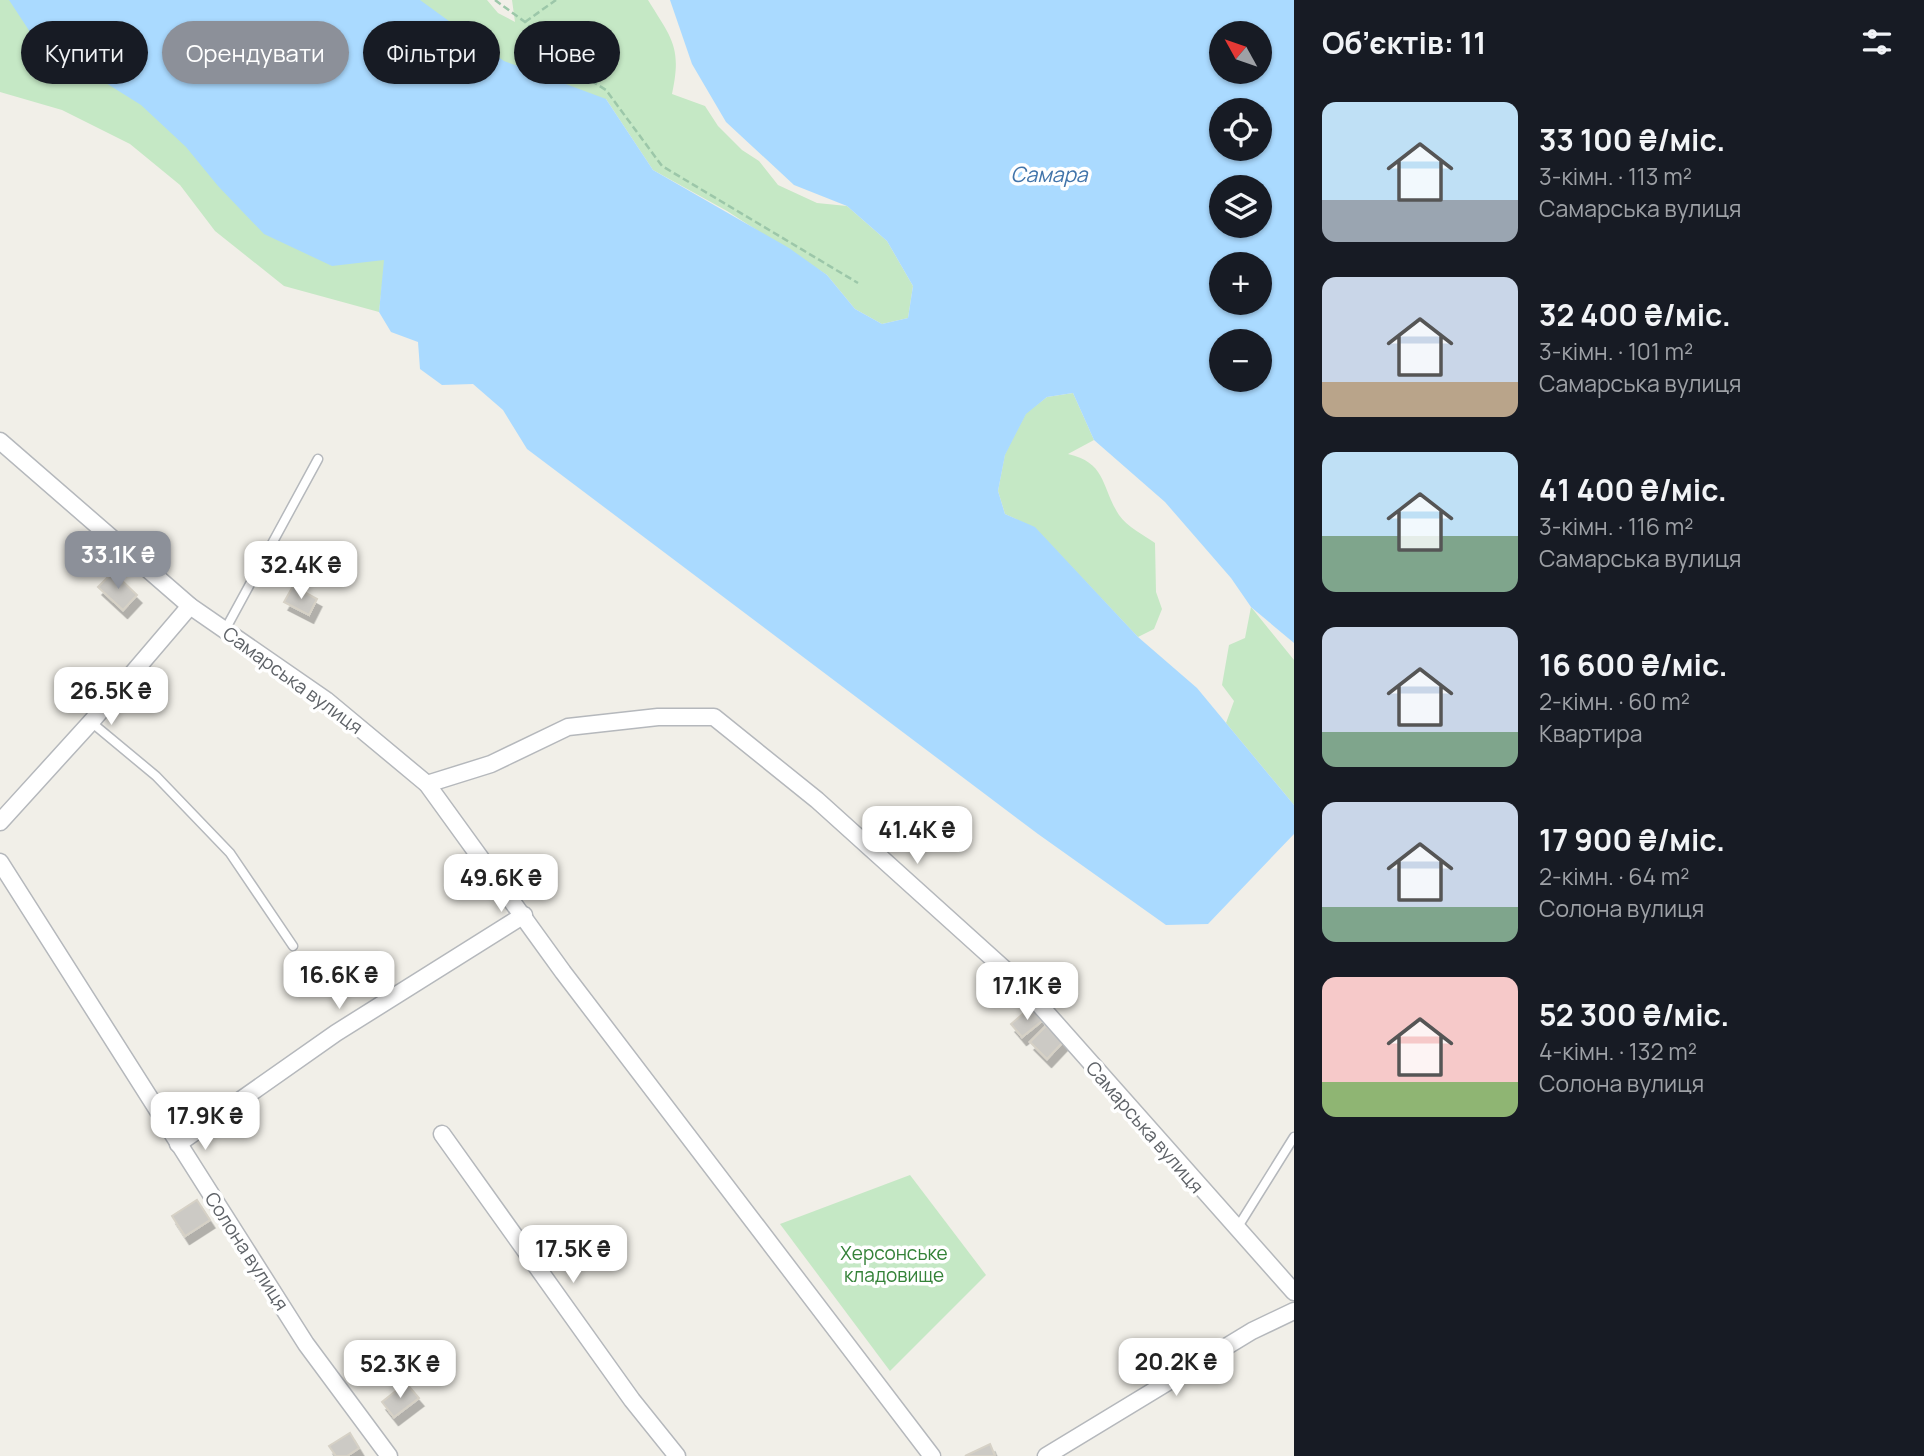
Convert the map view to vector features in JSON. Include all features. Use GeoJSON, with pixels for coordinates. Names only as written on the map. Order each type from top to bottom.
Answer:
{"type":"FeatureCollection","features":[{"type":"Feature","properties":{"kind":"street","name":"Самарська вулиця"},"geometry":{"type":"LineString","coordinates":[[0,441],[190,606],[326,701],[427,784],[563,972],[932,1456]]}},
{"type":"Feature","properties":{"kind":"street"},"geometry":{"type":"LineString","coordinates":[[0,822],[91,722],[190,606]]}},
{"type":"Feature","properties":{"kind":"street","name":"Самарська вулиця"},"geometry":{"type":"LineString","coordinates":[[427,784],[491,764],[568,727],[658,717],[714,717],[817,800],[1021,984],[1236,1230],[1294,1292]]}},
{"type":"Feature","properties":{"kind":"street","name":"Солона вулиця"},"geometry":{"type":"LineString","coordinates":[[0,862],[306,1343],[389,1456]]}},
{"type":"Feature","properties":{"kind":"street"},"geometry":{"type":"LineString","coordinates":[[178,1144],[336,1033],[524,915]]}},
{"type":"Feature","properties":{"kind":"street"},"geometry":{"type":"LineString","coordinates":[[442,1134],[632,1399],[677,1456]]}},
{"type":"Feature","properties":{"kind":"street"},"geometry":{"type":"LineString","coordinates":[[1046,1456],[1252,1331],[1294,1311]]}},
{"type":"Feature","properties":{"kind":"lane"},"geometry":{"type":"LineString","coordinates":[[225,630],[318,459]]}},
{"type":"Feature","properties":{"kind":"lane"},"geometry":{"type":"LineString","coordinates":[[91,722],[156,776],[230,853],[293,946]]}},
{"type":"Feature","properties":{"kind":"lane"},"geometry":{"type":"LineString","coordinates":[[1236,1230],[1294,1138]]}},
{"type":"Feature","properties":{"kind":"path"},"geometry":{"type":"LineString","coordinates":[[495,0],[524,21]]}},
{"type":"Feature","properties":{"kind":"path"},"geometry":{"type":"LineString","coordinates":[[526,21],[556,0]]}},
{"type":"Feature","properties":{"kind":"path"},"geometry":{"type":"LineString","coordinates":[[596,84],[606,90],[662,166],[858,283]]}},
{"type":"Feature","properties":{"kind":"green space"},"geometry":{"type":"Polygon","coordinates":[[[0,0],[487,0],[498,13],[514,21],[514,84],[620,84],[620,21],[515,21],[512,0],[648,0],[673,44],[676,65],[672,94],[705,106],[718,126],[742,150],[759,161],[778,185],[817,203],[847,206],[887,241],[913,286],[908,318],[882,324],[855,309],[827,275],[727,211],[653,170],[606,99],[385,260],[379,312],[284,286],[215,231],[180,185],[130,144],[62,110],[0,92],[0,0]]]}},
{"type":"Feature","properties":{"kind":"green space"},"geometry":{"type":"Polygon","coordinates":[[[1073,393],[1094,440],[1068,454],[1081,458],[1097,470],[1122,519],[1155,543],[1156,592],[1162,609],[1154,629],[1138,637],[1035,528],[1005,514],[998,491],[1005,454],[1026,413],[1047,397],[1073,393]]]}},
{"type":"Feature","properties":{"kind":"green space"},"geometry":{"type":"Polygon","coordinates":[[[1251,607],[1294,660],[1294,805],[1226,723],[1234,701],[1222,685],[1229,645],[1245,638],[1251,607]]]}},
{"type":"Feature","properties":{"kind":"green space","name":"Херсонське кладовище"},"geometry":{"type":"Polygon","coordinates":[[[910,1175],[986,1275],[890,1371],[780,1224],[910,1175]]]}},
{"type":"Feature","properties":{"kind":"water","name":"Самара"},"geometry":{"type":"Polygon","coordinates":[[[9,0],[420,0],[449,21],[363,21],[363,84],[500,84],[500,58],[514,65],[514,84],[566,84],[606,99],[653,170],[789,248],[827,275],[855,309],[882,324],[908,318],[913,286],[887,241],[847,206],[794,185],[726,122],[692,64],[670,0],[1294,0],[1294,643],[1251,607],[1231,578],[1165,502],[1094,440],[1073,393],[1047,397],[1026,414],[1005,455],[998,491],[1005,514],[1035,527],[1138,637],[1197,688],[1294,805],[1294,834],[1208,924],[1166,925],[1038,834],[527,449],[503,410],[473,384],[442,385],[420,369],[418,342],[391,332],[379,312],[384,260],[332,266],[264,234],[218,186],[186,147],[141,105],[107,84],[148,84],[148,21],[23,21],[9,0]]]}},
{"type":"Feature","properties":{"kind":"building"},"geometry":{"type":"Polygon","coordinates":[[[113,572],[137,595],[123,610],[98,587],[113,572]]]}},
{"type":"Feature","properties":{"kind":"building"},"geometry":{"type":"Polygon","coordinates":[[[293,586],[317,599],[309,615],[284,602],[293,586]]]}},
{"type":"Feature","properties":{"kind":"building"},"geometry":{"type":"Polygon","coordinates":[[[1031,1007],[1042,1021],[1022,1037],[1011,1024],[1031,1007]]]}},
{"type":"Feature","properties":{"kind":"building"},"geometry":{"type":"Polygon","coordinates":[[[1046,1026],[1063,1042],[1047,1059],[1030,1042],[1046,1026]]]}},
{"type":"Feature","properties":{"kind":"building"},"geometry":{"type":"Polygon","coordinates":[[[197,1200],[210,1220],[185,1236],[172,1216],[197,1200]]]}},
{"type":"Feature","properties":{"kind":"building"},"geometry":{"type":"Polygon","coordinates":[[[406,1383],[419,1398],[394,1417],[382,1402],[406,1383]]]}},
{"type":"Feature","properties":{"kind":"building"},"geometry":{"type":"Polygon","coordinates":[[[350,1433],[359,1448],[347,1456],[336,1456],[329,1446],[350,1433]]]}},
{"type":"Feature","properties":{"kind":"building"},"geometry":{"type":"Polygon","coordinates":[[[990,1444],[995,1456],[965,1456],[990,1444]]]}}]}
